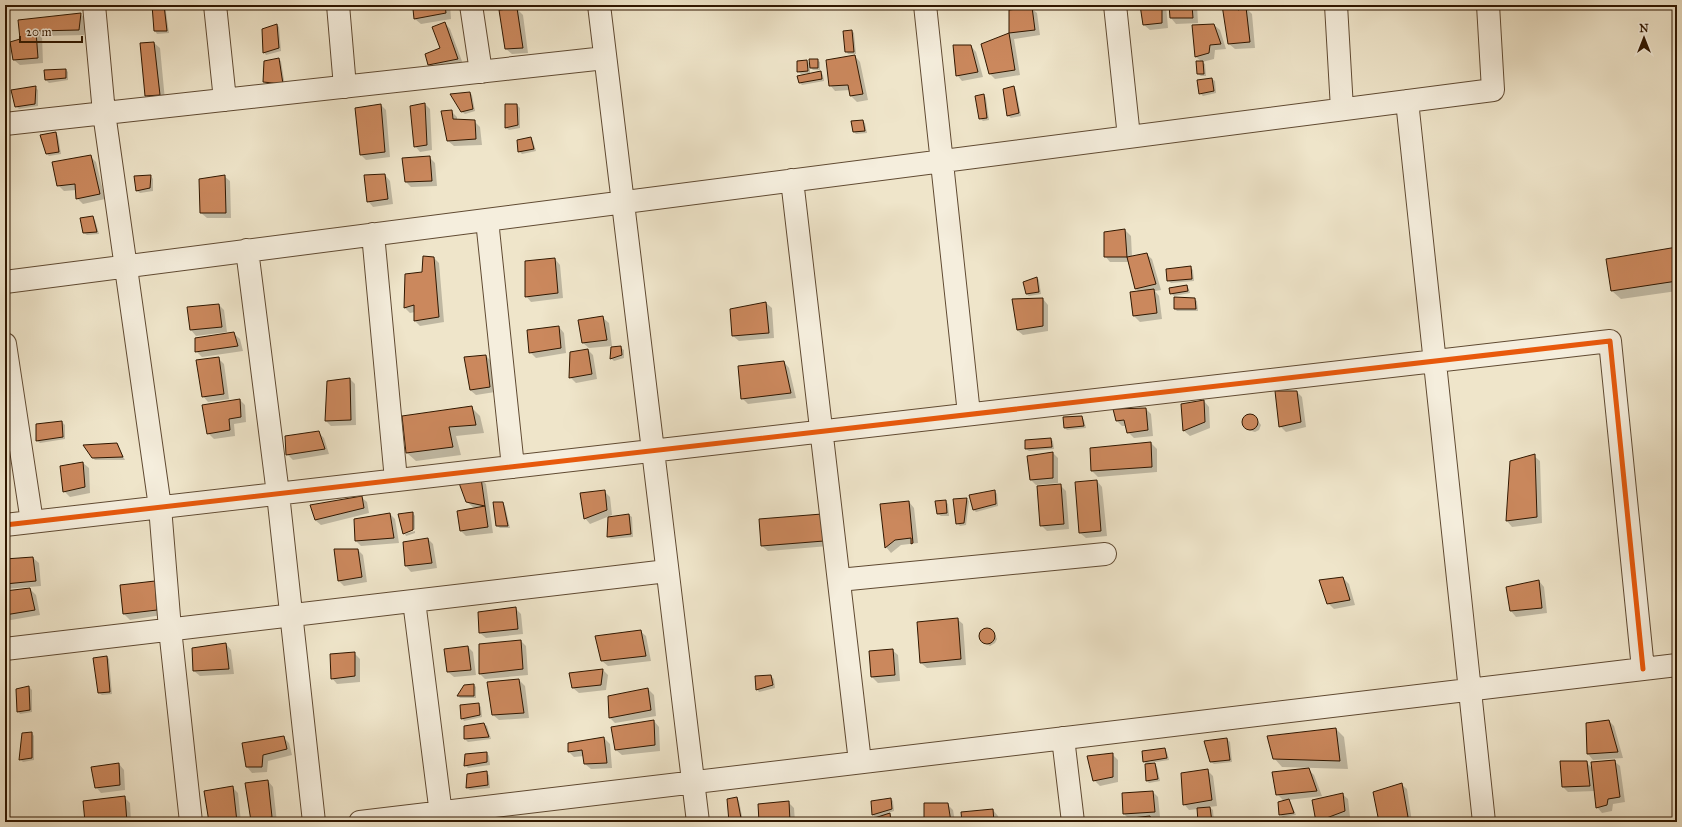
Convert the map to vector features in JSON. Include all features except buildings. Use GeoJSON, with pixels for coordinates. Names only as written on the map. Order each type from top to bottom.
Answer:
{"type":"FeatureCollection","features":[{"type":"Feature","properties":{"kind":"street"},"geometry":{"type":"LineString","coordinates":[[94,5],[104,113],[160,507],[170,630],[191,822]]}},
{"type":"Feature","properties":{"kind":"street"},"geometry":{"type":"LineString","coordinates":[[215,5],[225,100]]}},
{"type":"Feature","properties":{"kind":"street"},"geometry":{"type":"LineString","coordinates":[[338,5],[345,87]]}},
{"type":"Feature","properties":{"kind":"street"},"geometry":{"type":"LineString","coordinates":[[471,5],[482,72]]}},
{"type":"Feature","properties":{"kind":"street"},"geometry":{"type":"LineString","coordinates":[[599,5],[698,822]]}},
{"type":"Feature","properties":{"kind":"street"},"geometry":{"type":"LineString","coordinates":[[925,5],[969,414]]}},
{"type":"Feature","properties":{"kind":"street"},"geometry":{"type":"LineString","coordinates":[[1115,5],[1129,137]]}},
{"type":"Feature","properties":{"kind":"street"},"geometry":{"type":"LineString","coordinates":[[1336,5],[1342,109]]}},
{"type":"Feature","properties":{"kind":"street"},"geometry":{"type":"LineString","coordinates":[[5,282],[1493,90],[1488,5]]}},
{"type":"Feature","properties":{"kind":"street"},"geometry":{"type":"LineString","coordinates":[[5,124],[605,58]]}},
{"type":"Feature","properties":{"kind":"street"},"geometry":{"type":"LineString","coordinates":[[1407,101],[1436,361],[1484,822]]}},
{"type":"Feature","properties":{"kind":"street"},"geometry":{"type":"LineString","coordinates":[[792,180],[860,762]]}},
{"type":"Feature","properties":{"kind":"street"},"geometry":{"type":"LineString","coordinates":[[488,220],[514,467]]}},
{"type":"Feature","properties":{"kind":"street"},"geometry":{"type":"LineString","coordinates":[[373,234],[396,480]]}},
{"type":"Feature","properties":{"kind":"street"},"geometry":{"type":"LineString","coordinates":[[247,250],[278,494],[314,822]]}},
{"type":"Feature","properties":{"kind":"street"},"geometry":{"type":"LineString","coordinates":[[5,525],[1610,341],[1643,669]]}},
{"type":"Feature","properties":{"kind":"street"},"geometry":{"type":"LineString","coordinates":[[5,344],[32,522]]}},
{"type":"Feature","properties":{"kind":"street"},"geometry":{"type":"LineString","coordinates":[[839,580],[1105,554]]}},
{"type":"Feature","properties":{"kind":"street"},"geometry":{"type":"LineString","coordinates":[[5,649],[667,570]]}},
{"type":"Feature","properties":{"kind":"street"},"geometry":{"type":"LineString","coordinates":[[414,600],[441,817]]}},
{"type":"Feature","properties":{"kind":"street"},"geometry":{"type":"LineString","coordinates":[[360,822],[441,817],[693,782],[1677,665]]}},
{"type":"Feature","properties":{"kind":"street"},"geometry":{"type":"LineString","coordinates":[[1063,738],[1073,822]]}},
{"type":"Feature","properties":{"kind":"cycle path"},"geometry":{"type":"LineString","coordinates":[[5,525],[1610,341],[1643,669]]}}]}
